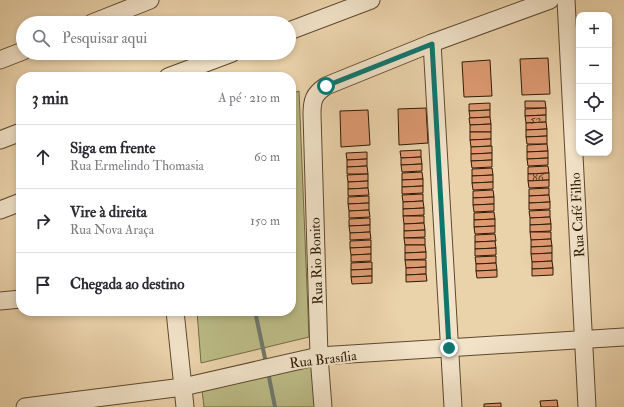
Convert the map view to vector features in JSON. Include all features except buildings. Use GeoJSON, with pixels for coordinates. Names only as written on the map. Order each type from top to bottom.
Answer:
{"type":"FeatureCollection","features":[{"type":"Feature","properties":{"kind":"street"},"geometry":{"type":"LineString","coordinates":[[110,16],[150,0]]}},
{"type":"Feature","properties":{"kind":"street"},"geometry":{"type":"LineString","coordinates":[[296,29],[371,0]]}},
{"type":"Feature","properties":{"kind":"street","name":"Rua Rio Bonito"},"geometry":{"type":"LineString","coordinates":[[323,407],[319,356],[312,114],[312,103],[317,92],[326,86],[432,44],[550,0]]}},
{"type":"Feature","properties":{"kind":"street","name":"Rua Café Filho"},"geometry":{"type":"LineString","coordinates":[[566,0],[587,407]]}},
{"type":"Feature","properties":{"kind":"street"},"geometry":{"type":"LineString","coordinates":[[432,44],[452,407]]}},
{"type":"Feature","properties":{"kind":"street"},"geometry":{"type":"LineString","coordinates":[[0,60],[16,54]]}},
{"type":"Feature","properties":{"kind":"street"},"geometry":{"type":"LineString","coordinates":[[181,72],[213,60]]}},
{"type":"Feature","properties":{"kind":"street"},"geometry":{"type":"LineString","coordinates":[[0,140],[16,134]]}},
{"type":"Feature","properties":{"kind":"street"},"geometry":{"type":"LineString","coordinates":[[0,210],[16,204]]}},
{"type":"Feature","properties":{"kind":"street"},"geometry":{"type":"LineString","coordinates":[[0,301],[16,299]]}},
{"type":"Feature","properties":{"kind":"street"},"geometry":{"type":"LineString","coordinates":[[176,316],[185,407]]}},
{"type":"Feature","properties":{"kind":"street","name":"Rua Brasília"},"geometry":{"type":"LineString","coordinates":[[25,407],[183,387],[319,356],[624,337]]}},
{"type":"Feature","properties":{"kind":"green space"},"geometry":{"type":"Polygon","coordinates":[[[299,91],[309,337],[201,363],[197,316],[296,316],[296,92],[299,91]]]}},
{"type":"Feature","properties":{"kind":"green space"},"geometry":{"type":"Polygon","coordinates":[[[316,364],[320,407],[204,407],[202,390],[316,364]]]}},
{"type":"Feature","properties":{"kind":"waterway"},"geometry":{"type":"LineString","coordinates":[[256,316],[266,363]]}},
{"type":"Feature","properties":{"kind":"waterway"},"geometry":{"type":"LineString","coordinates":[[268,372],[275,407]]}},
{"type":"Feature","properties":{"kind":"route"},"geometry":{"type":"LineString","coordinates":[[326,86],[432,44],[449,348]]}}]}
